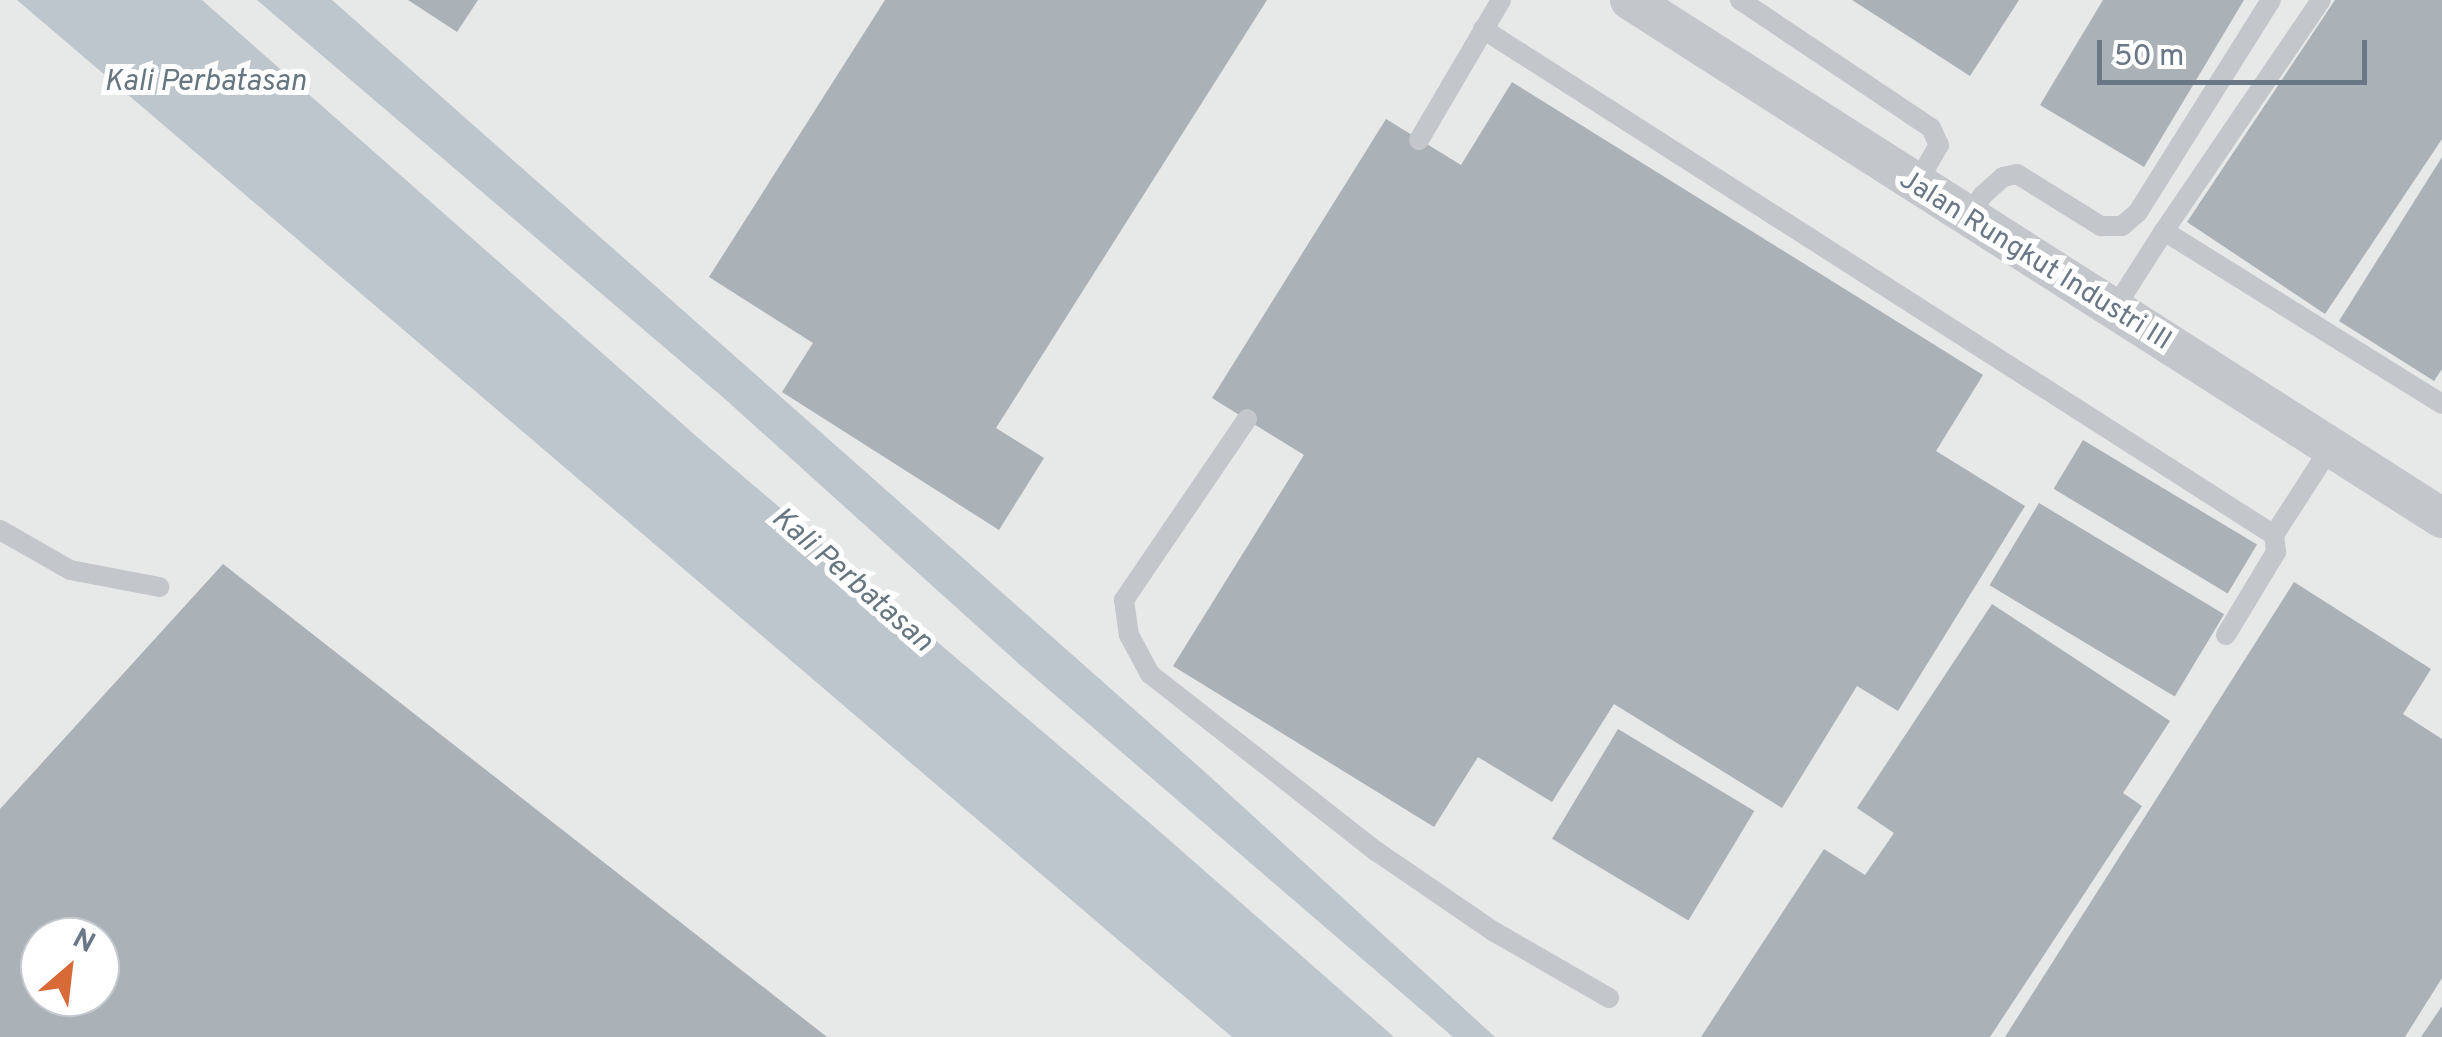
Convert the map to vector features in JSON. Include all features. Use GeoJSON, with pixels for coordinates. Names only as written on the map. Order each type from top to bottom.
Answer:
{"type":"FeatureCollection","features":[{"type":"Feature","properties":{"kind":"street","name":"Jalan Rungkut Industri III"},"geometry":{"type":"LineString","coordinates":[[1630,0],[1966,219],[2442,518]]}},
{"type":"Feature","properties":{"kind":"lane"},"geometry":{"type":"LineString","coordinates":[[1419,140],[1501,0]]}},
{"type":"Feature","properties":{"kind":"lane"},"geometry":{"type":"LineString","coordinates":[[1740,0],[1931,128],[1939,145],[1915,186]]}},
{"type":"Feature","properties":{"kind":"lane"},"geometry":{"type":"LineString","coordinates":[[1966,219],[1983,195],[2003,177],[2017,174],[2101,226],[2122,226],[2138,212],[2271,0]]}},
{"type":"Feature","properties":{"kind":"lane"},"geometry":{"type":"LineString","coordinates":[[2113,311],[2320,0]]}},
{"type":"Feature","properties":{"kind":"lane"},"geometry":{"type":"LineString","coordinates":[[1483,29],[2274,536]]}},
{"type":"Feature","properties":{"kind":"lane"},"geometry":{"type":"LineString","coordinates":[[2164,231],[2442,404]]}},
{"type":"Feature","properties":{"kind":"lane"},"geometry":{"type":"LineString","coordinates":[[1247,419],[1124,600],[1129,635],[1150,674],[1376,852],[1493,931],[1609,998]]}},
{"type":"Feature","properties":{"kind":"lane"},"geometry":{"type":"LineString","coordinates":[[2226,635],[2276,552],[2274,536],[2330,448]]}},
{"type":"Feature","properties":{"kind":"lane"},"geometry":{"type":"LineString","coordinates":[[0,530],[70,570],[159,588]]}},
{"type":"Feature","properties":{"kind":"shaded area"},"geometry":{"type":"Polygon","coordinates":[[[0,0],[2442,0],[2442,1037],[0,1037],[0,0]]]}},
{"type":"Feature","properties":{"kind":"water","name":"Kali Perbatasan"},"geometry":{"type":"Polygon","coordinates":[[[17,0],[202,0],[704,443],[1394,1037],[1232,1037],[17,0]]]}},
{"type":"Feature","properties":{"kind":"water","name":"Kali Perbatasan"},"geometry":{"type":"Polygon","coordinates":[[[257,0],[332,0],[1206,773],[1495,1037],[1453,1037],[1019,664],[725,399],[257,0]]]}},
{"type":"Feature","properties":{"kind":"building"},"geometry":{"type":"Polygon","coordinates":[[[408,0],[478,0],[457,32],[408,0]]]}},
{"type":"Feature","properties":{"kind":"building"},"geometry":{"type":"Polygon","coordinates":[[[885,0],[1267,0],[996,428],[1044,458],[999,530],[782,392],[813,343],[709,277],[885,0]]]}},
{"type":"Feature","properties":{"kind":"building"},"geometry":{"type":"Polygon","coordinates":[[[1852,0],[2019,0],[1970,76],[1852,0]]]}},
{"type":"Feature","properties":{"kind":"building"},"geometry":{"type":"Polygon","coordinates":[[[2103,0],[2244,0],[2144,167],[2040,105],[2103,0]]]}},
{"type":"Feature","properties":{"kind":"building"},"geometry":{"type":"Polygon","coordinates":[[[2335,0],[2442,0],[2442,139],[2325,314],[2187,222],[2335,0]]]}},
{"type":"Feature","properties":{"kind":"building"},"geometry":{"type":"Polygon","coordinates":[[[1512,82],[1983,375],[1936,451],[2025,506],[1898,711],[1857,686],[1782,808],[1614,704],[1552,802],[1478,757],[1434,827],[1173,666],[1304,455],[1212,398],[1386,119],[1461,165],[1512,82]]]}},
{"type":"Feature","properties":{"kind":"building"},"geometry":{"type":"Polygon","coordinates":[[[2442,157],[2442,369],[2434,381],[2339,321],[2442,157]]]}},
{"type":"Feature","properties":{"kind":"building"},"geometry":{"type":"Polygon","coordinates":[[[2083,440],[2257,545],[2228,593],[2054,489],[2083,440]]]}},
{"type":"Feature","properties":{"kind":"building"},"geometry":{"type":"Polygon","coordinates":[[[2039,503],[2224,614],[2175,697],[1990,585],[2039,503]]]}},
{"type":"Feature","properties":{"kind":"building"},"geometry":{"type":"Polygon","coordinates":[[[223,564],[827,1037],[0,1037],[0,809],[223,564]]]}},
{"type":"Feature","properties":{"kind":"building"},"geometry":{"type":"Polygon","coordinates":[[[2294,582],[2431,669],[2403,714],[2442,739],[2442,978],[2405,1037],[2005,1037],[2294,582]]]}},
{"type":"Feature","properties":{"kind":"building"},"geometry":{"type":"Polygon","coordinates":[[[1992,604],[2170,721],[2123,793],[2142,806],[1990,1037],[1701,1037],[1824,849],[1865,875],[1894,833],[1857,808],[1992,604]]]}},
{"type":"Feature","properties":{"kind":"building"},"geometry":{"type":"Polygon","coordinates":[[[1618,729],[1754,811],[1688,921],[1552,839],[1618,729]]]}},
{"type":"Feature","properties":{"kind":"building"},"geometry":{"type":"Polygon","coordinates":[[[2442,1006],[2442,1037],[2421,1037],[2442,1006]]]}}]}
